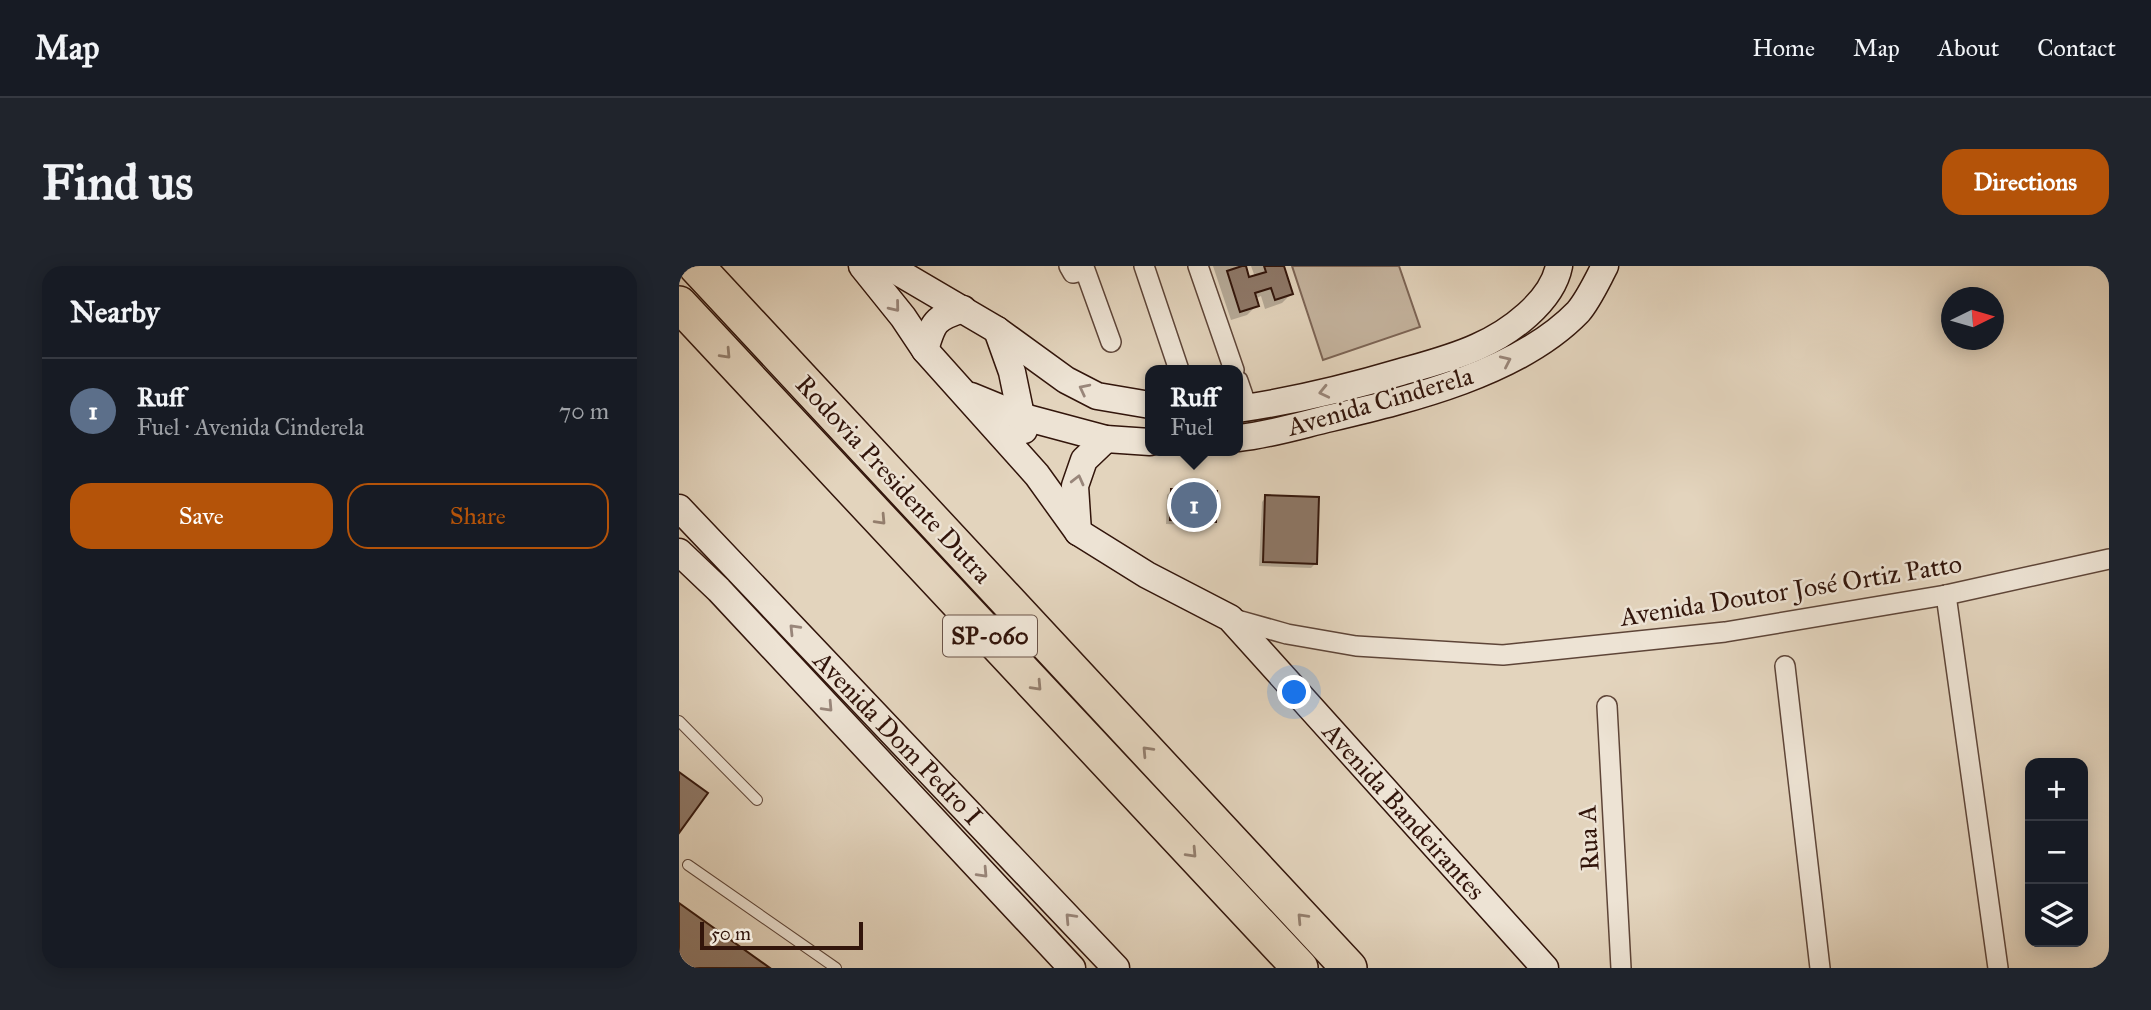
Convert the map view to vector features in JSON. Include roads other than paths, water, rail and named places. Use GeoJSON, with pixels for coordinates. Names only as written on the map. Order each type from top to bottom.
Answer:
{"type":"FeatureCollection","features":[{"type":"Feature","properties":{"kind":"highway","name":"Rodovia Presidente Dutra"},"geometry":{"type":"LineString","coordinates":[[696,266],[1349,968]]}},
{"type":"Feature","properties":{"kind":"highway","name":"Rodovia Presidente Dutra"},"geometry":{"type":"LineString","coordinates":[[679,304],[1300,968]]}},
{"type":"Feature","properties":{"kind":"main road","name":"Avenida Bandeirantes"},"geometry":{"type":"LineString","coordinates":[[862,266],[925,349],[1037,475],[1078,531],[1147,575],[1230,618],[1545,968]]}},
{"type":"Feature","properties":{"kind":"main road"},"geometry":{"type":"LineString","coordinates":[[888,266],[997,330],[1066,380],[1097,396],[1145,404]]}},
{"type":"Feature","properties":{"kind":"main road","name":"Avenida Cinderela"},"geometry":{"type":"LineString","coordinates":[[1243,408],[1323,393],[1479,346],[1514,324],[1547,294],[1559,266]]}},
{"type":"Feature","properties":{"kind":"main road","name":"Avenida Cinderela"},"geometry":{"type":"LineString","coordinates":[[1243,437],[1308,424],[1420,395],[1465,380],[1520,354],[1579,311],[1605,266]]}},
{"type":"Feature","properties":{"kind":"main road"},"geometry":{"type":"LineString","coordinates":[[925,349],[934,322],[944,315],[963,309]]}},
{"type":"Feature","properties":{"kind":"main road","name":"Avenida Bandeirantes"},"geometry":{"type":"LineString","coordinates":[[997,330],[1012,372],[1020,416],[1037,475]]}},
{"type":"Feature","properties":{"kind":"main road"},"geometry":{"type":"LineString","coordinates":[[963,392],[1020,416],[1107,439],[1145,442]]}},
{"type":"Feature","properties":{"kind":"main road"},"geometry":{"type":"LineString","coordinates":[[1078,531],[1075,486],[1084,460],[1107,439]]}},
{"type":"Feature","properties":{"kind":"main road","name":"Avenida Dom Pedro I"},"geometry":{"type":"LineString","coordinates":[[679,508],[1116,968]]}},
{"type":"Feature","properties":{"kind":"main road","name":"Avenida Dom Pedro I"},"geometry":{"type":"LineString","coordinates":[[679,552],[719,590],[1072,968]]}},
{"type":"Feature","properties":{"kind":"street"},"geometry":{"type":"LineString","coordinates":[[1144,266],[1177,365]]}},
{"type":"Feature","properties":{"kind":"street"},"geometry":{"type":"LineString","coordinates":[[1198,266],[1232,365]]}},
{"type":"Feature","properties":{"kind":"street"},"geometry":{"type":"LineString","coordinates":[[1083,267],[1111,342]]}},
{"type":"Feature","properties":{"kind":"street","name":"Avenida Doutor José Ortiz Patto"},"geometry":{"type":"LineString","coordinates":[[1230,618],[1287,634],[1356,646],[1503,655],[1725,632],[1946,595],[2109,559]]}},
{"type":"Feature","properties":{"kind":"street"},"geometry":{"type":"LineString","coordinates":[[1946,595],[1998,968]]}},
{"type":"Feature","properties":{"kind":"street"},"geometry":{"type":"LineString","coordinates":[[1785,666],[1820,968]]}},
{"type":"Feature","properties":{"kind":"street","name":"Rua A"},"geometry":{"type":"LineString","coordinates":[[1607,706],[1621,968]]}},
{"type":"Feature","properties":{"kind":"lane"},"geometry":{"type":"LineString","coordinates":[[679,721],[757,800]]}},
{"type":"Feature","properties":{"kind":"lane"},"geometry":{"type":"LineString","coordinates":[[688,865],[836,968]]}},
{"type":"Feature","properties":{"kind":"place","name":"Ruff"},"geometry":{"type":"Point","coordinates":[1194,505]}}]}
